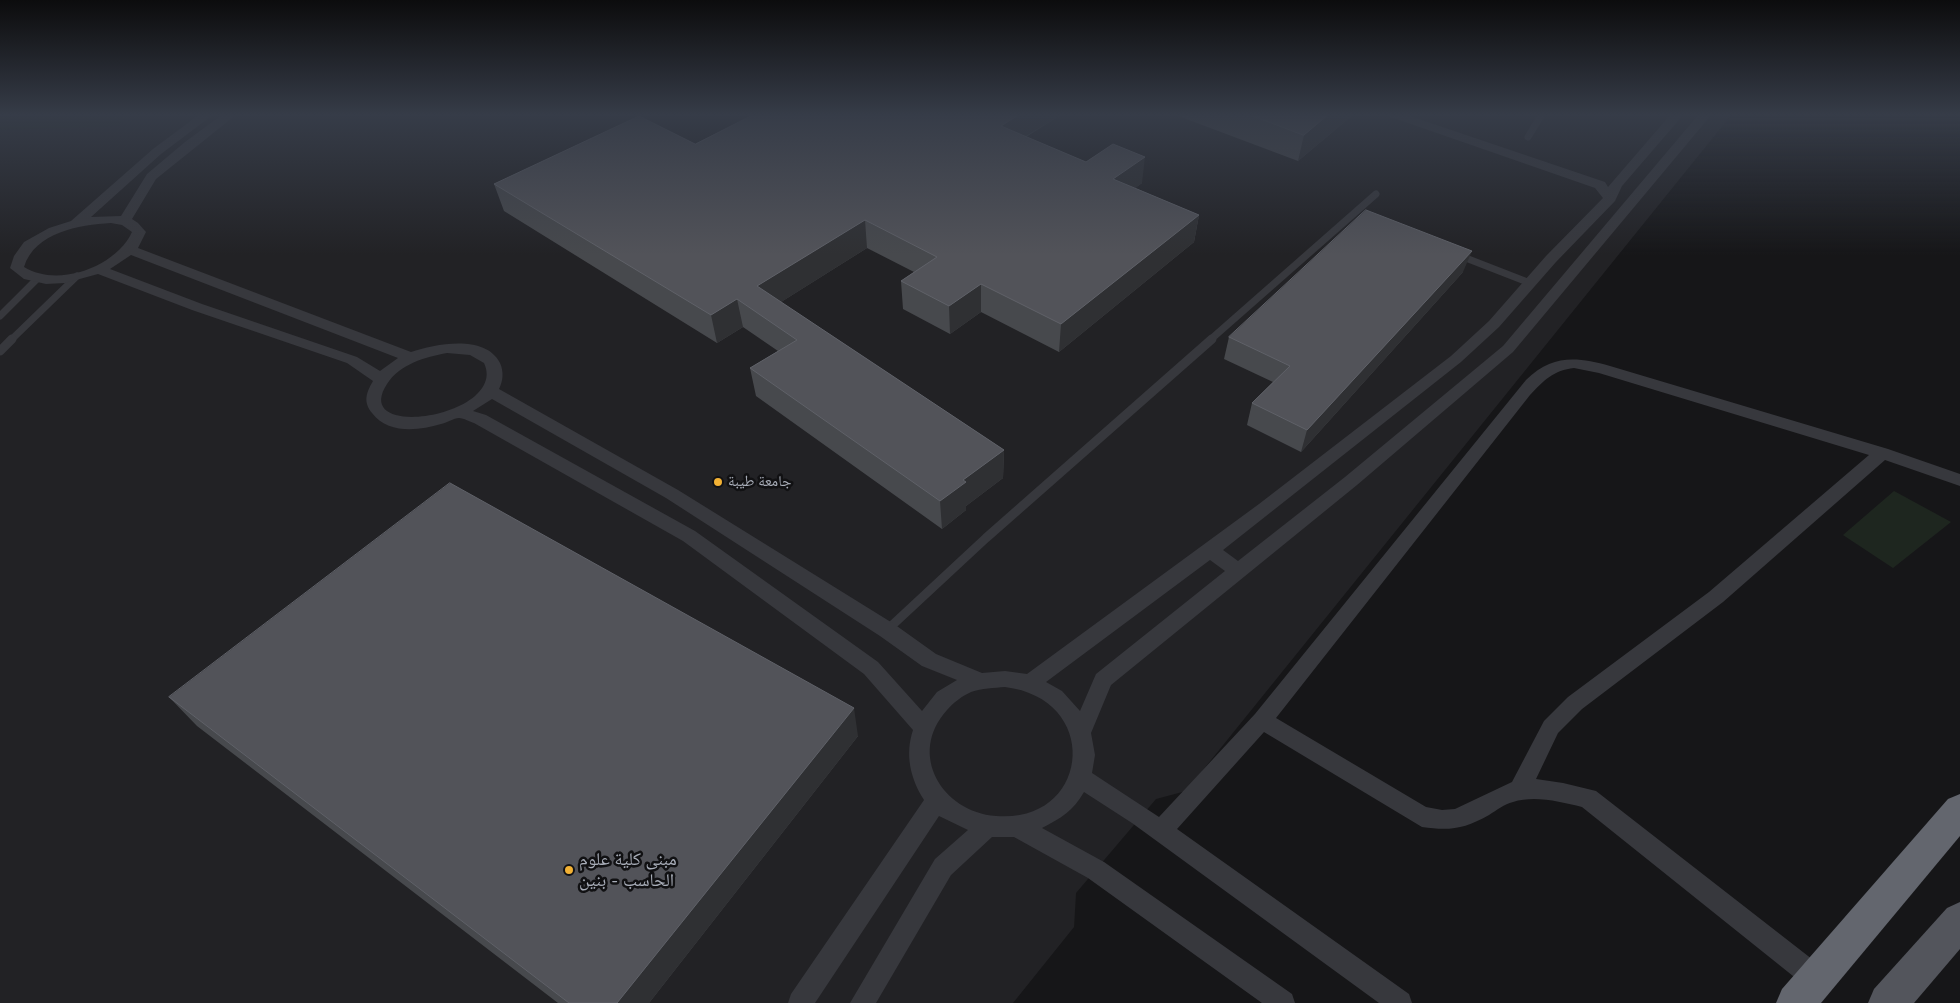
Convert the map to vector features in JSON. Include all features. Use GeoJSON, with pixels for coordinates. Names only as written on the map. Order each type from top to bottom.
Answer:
{"type":"FeatureCollection","features":[{"type":"Feature","properties":{"kind":"highway"},"geometry":{"type":"LineString","coordinates":[[1806,991],[1960,810]]}},
{"type":"Feature","properties":{"kind":"main road"},"geometry":{"type":"LineString","coordinates":[[1888,1003],[1960,921]]}},
{"type":"Feature","properties":{"kind":"street"},"geometry":{"type":"LineString","coordinates":[[74,224],[147,161]]}},
{"type":"Feature","properties":{"kind":"street"},"geometry":{"type":"LineString","coordinates":[[125,220],[151,177],[170,161]]}},
{"type":"Feature","properties":{"kind":"street"},"geometry":{"type":"LineString","coordinates":[[1529,161],[1600,185],[1610,198]]}},
{"type":"Feature","properties":{"kind":"street"},"geometry":{"type":"LineString","coordinates":[[1030,683],[1265,509],[1456,359],[1494,324],[1610,198],[1616,185],[1637,161]]}},
{"type":"Feature","properties":{"kind":"street"},"geometry":{"type":"LineString","coordinates":[[1082,732],[1103,680],[1351,480],[1508,349],[1667,161]]}},
{"type":"Feature","properties":{"kind":"street"},"geometry":{"type":"LineString","coordinates":[[111,218],[125,220],[135,225],[139,232],[138,241],[118,260],[99,270],[56,280],[37,280],[24,275],[17,268],[18,258],[26,248],[39,238],[74,224],[111,218]]}},
{"type":"Feature","properties":{"kind":"street"},"geometry":{"type":"LineString","coordinates":[[130,250],[410,357]]}},
{"type":"Feature","properties":{"kind":"street"},"geometry":{"type":"LineString","coordinates":[[99,270],[197,308],[352,360],[381,379]]}},
{"type":"Feature","properties":{"kind":"street"},"geometry":{"type":"LineString","coordinates":[[464,348],[479,352],[490,358],[495,368],[495,379],[490,391],[478,403],[460,413],[439,421],[418,424],[397,422],[382,415],[375,405],[374,392],[381,379],[394,367],[410,357],[428,351],[464,348]]}},
{"type":"Feature","properties":{"kind":"street"},"geometry":{"type":"LineString","coordinates":[[1161,831],[1262,720],[1524,390],[1546,371],[1561,364],[1588,366],[1882,454],[1960,480]]}},
{"type":"Feature","properties":{"kind":"street"},"geometry":{"type":"LineString","coordinates":[[490,391],[672,494],[887,630],[929,660],[980,681]]}},
{"type":"Feature","properties":{"kind":"street"},"geometry":{"type":"LineString","coordinates":[[460,413],[480,419],[689,536],[870,668],[924,726]]}},
{"type":"Feature","properties":{"kind":"street"},"geometry":{"type":"LineString","coordinates":[[1519,790],[1551,727],[1576,703],[1716,598],[1882,454]]}},
{"type":"Feature","properties":{"kind":"street"},"geometry":{"type":"LineString","coordinates":[[1210,550],[1238,571]]}},
{"type":"Feature","properties":{"kind":"street"},"geometry":{"type":"LineString","coordinates":[[1005,679],[1030,683],[1052,694],[1070,711],[1082,732],[1086,755],[1081,778],[1068,800],[1046,817],[1018,827],[988,827],[959,817],[937,799],[922,776],[918,750],[924,726],[938,704],[957,690],[980,681],[1005,679]]}},
{"type":"Feature","properties":{"kind":"street"},"geometry":{"type":"LineString","coordinates":[[1262,720],[1422,817],[1446,820],[1470,814],[1498,798],[1519,790],[1546,790],[1588,798],[1806,991]]}},
{"type":"Feature","properties":{"kind":"street"},"geometry":{"type":"LineString","coordinates":[[1081,778],[1161,831],[1400,1003]]}},
{"type":"Feature","properties":{"kind":"street"},"geometry":{"type":"LineString","coordinates":[[800,1003],[937,799]]}},
{"type":"Feature","properties":{"kind":"street"},"geometry":{"type":"LineString","coordinates":[[862,1003],[943,867],[988,827]]}},
{"type":"Feature","properties":{"kind":"street"},"geometry":{"type":"LineString","coordinates":[[1018,827],[1096,870],[1283,1003]]}},
{"type":"Feature","properties":{"kind":"lane"},"geometry":{"type":"LineString","coordinates":[[887,630],[993,532],[1376,194]]}},
{"type":"Feature","properties":{"kind":"lane"},"geometry":{"type":"LineString","coordinates":[[1354,214],[1363,218]]}},
{"type":"Feature","properties":{"kind":"lane"},"geometry":{"type":"LineString","coordinates":[[1447,250],[1530,283]]}},
{"type":"Feature","properties":{"kind":"lane"},"geometry":{"type":"LineString","coordinates":[[0,351],[78,276]]}},
{"type":"Feature","properties":{"kind":"lane"},"geometry":{"type":"LineString","coordinates":[[0,316],[37,280]]}},
{"type":"Feature","properties":{"kind":"shaded area","name":"جامعة طيبة"},"geometry":{"type":"Polygon","coordinates":[[[0,161],[1694,161],[1186,791],[1156,799],[1076,893],[1074,927],[1013,1003],[0,1003],[0,161]]]}},
{"type":"Feature","properties":{"kind":"shaded area"},"geometry":{"type":"Polygon","coordinates":[[[1894,491],[1951,522],[1893,568],[1843,535],[1894,491]]]}},
{"type":"Feature","properties":{"kind":"building"},"geometry":{"type":"Polygon","coordinates":[[[543,161],[1139,161],[1113,179],[1199,215],[1061,324],[981,284],[949,306],[901,281],[937,257],[865,220],[757,286],[1004,450],[963,480],[966,482],[940,501],[750,368],[797,340],[737,299],[711,315],[494,184],[543,161]]]}},
{"type":"Feature","properties":{"kind":"building"},"geometry":{"type":"Polygon","coordinates":[[[1366,210],[1472,251],[1307,430],[1252,403],[1290,366],[1229,337],[1366,210]]]}},
{"type":"Feature","properties":{"kind":"building","name":"مبنى كلية علوم الحاسب - بنين"},"geometry":{"type":"Polygon","coordinates":[[[450,483],[854,708],[617,1003],[569,1003],[169,697],[450,483]]]}},
{"type":"Feature","properties":{"kind":"place","name":"جامعة طيبة"},"geometry":{"type":"Point","coordinates":[718,482]}},
{"type":"Feature","properties":{"kind":"place","name":"مبنى كلية علوم الحاسب - بنين"},"geometry":{"type":"Point","coordinates":[569,870]}}]}
